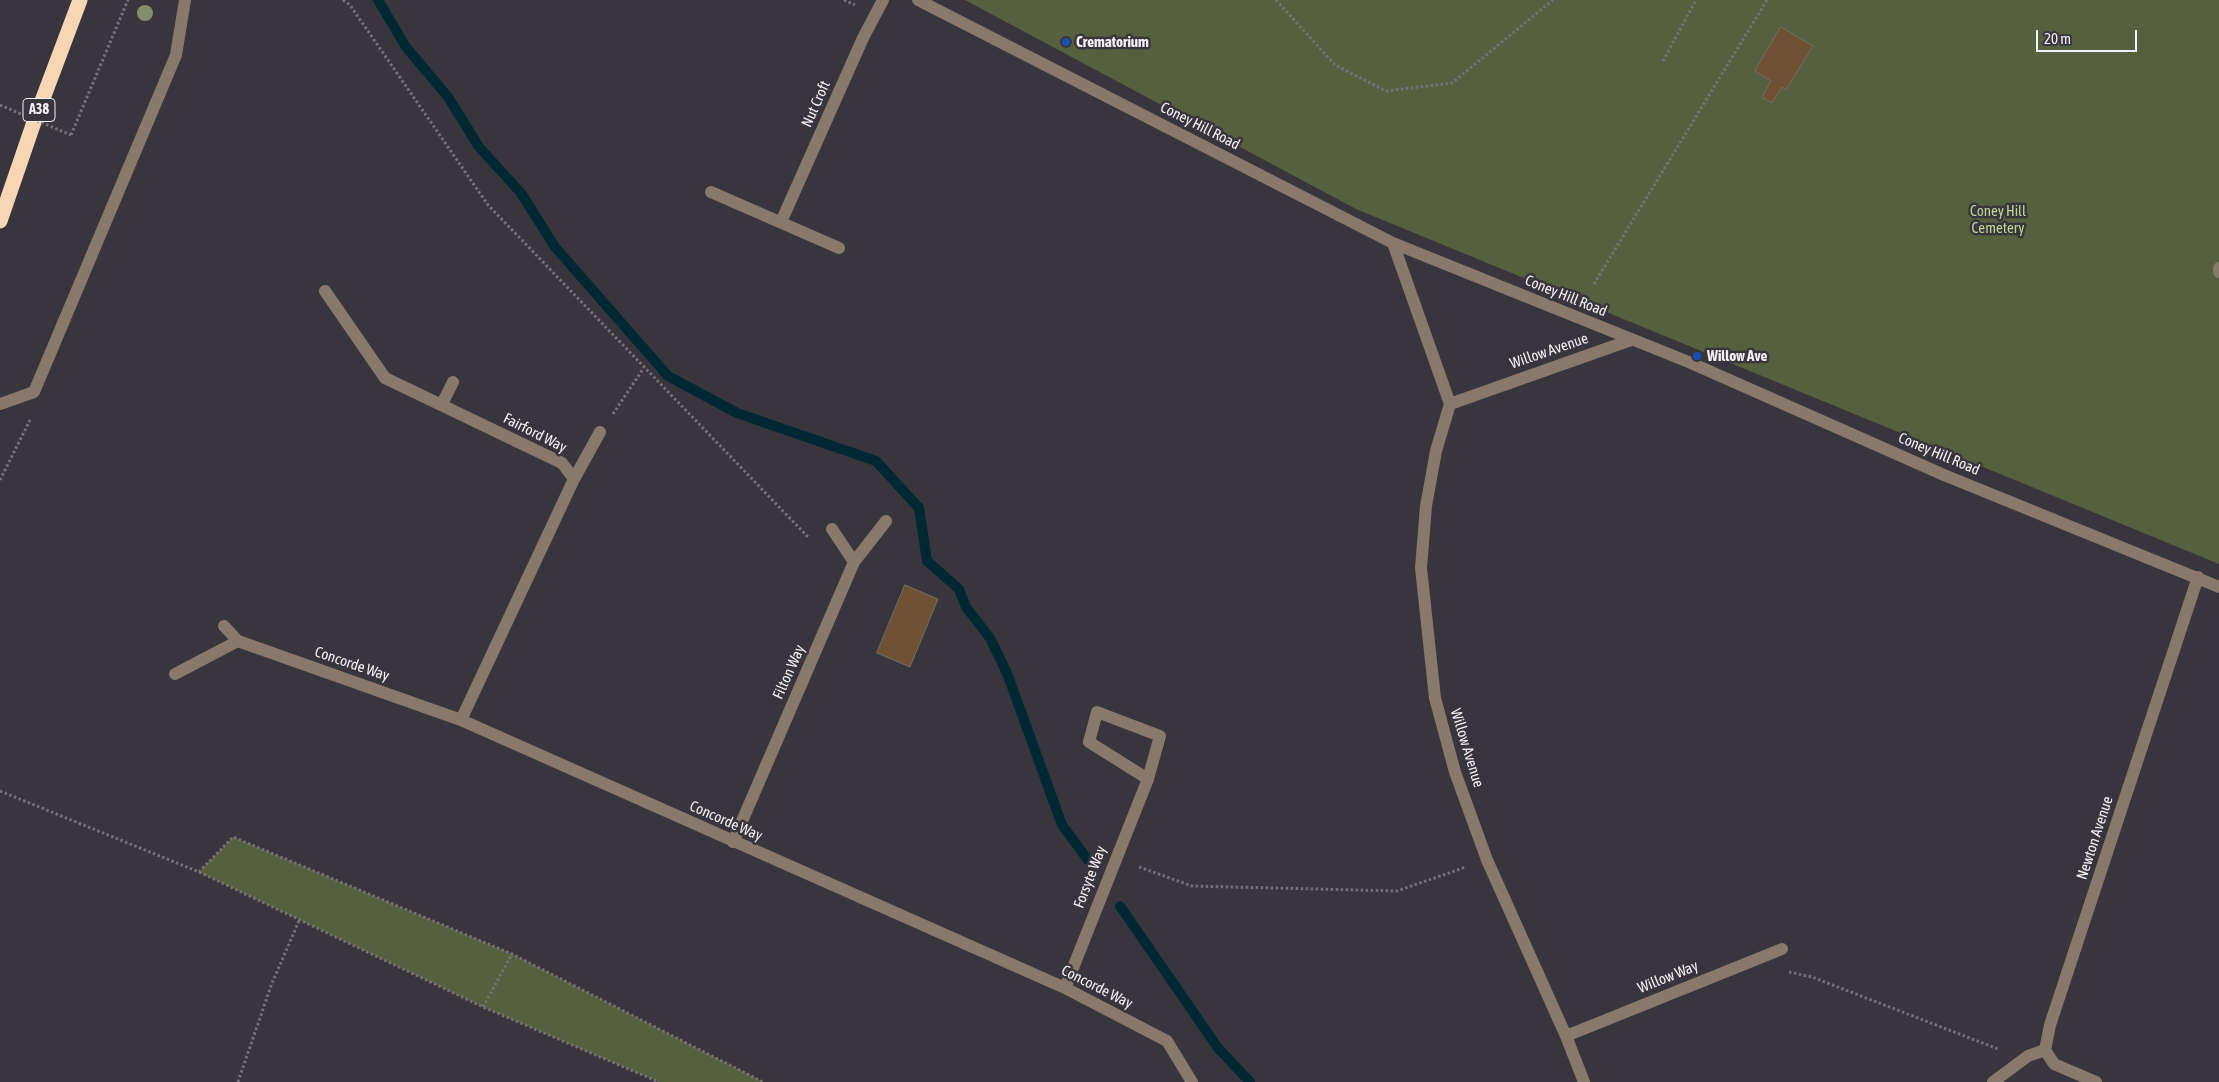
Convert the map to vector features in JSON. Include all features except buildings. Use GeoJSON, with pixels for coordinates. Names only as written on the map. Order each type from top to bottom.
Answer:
{"type":"FeatureCollection","features":[{"type":"Feature","properties":{"kind":"highway","name":"A38"},"geometry":{"type":"LineString","coordinates":[[0,221],[33,125],[80,0]]}},
{"type":"Feature","properties":{"kind":"street"},"geometry":{"type":"LineString","coordinates":[[0,404],[34,392],[176,55],[184,0]]}},
{"type":"Feature","properties":{"kind":"street","name":"Nut Croft"},"geometry":{"type":"LineString","coordinates":[[781,222],[863,38],[883,0]]}},
{"type":"Feature","properties":{"kind":"street","name":"Coney Hill Road"},"geometry":{"type":"LineString","coordinates":[[918,0],[1393,243],[1631,340],[1691,362],[1944,475],[2219,586]]}},
{"type":"Feature","properties":{"kind":"street"},"geometry":{"type":"LineString","coordinates":[[711,192],[839,248]]}},
{"type":"Feature","properties":{"kind":"street"},"geometry":{"type":"LineString","coordinates":[[1393,243],[1450,404]]}},
{"type":"Feature","properties":{"kind":"street","name":"Fairford Way"},"geometry":{"type":"LineString","coordinates":[[325,291],[385,378],[562,463],[574,479]]}},
{"type":"Feature","properties":{"kind":"street","name":"Willow Avenue"},"geometry":{"type":"LineString","coordinates":[[1584,1082],[1566,1036],[1487,860],[1455,772],[1435,698],[1421,568],[1426,506],[1436,451],[1450,404],[1631,340]]}},
{"type":"Feature","properties":{"kind":"street"},"geometry":{"type":"LineString","coordinates":[[442,404],[453,382]]}},
{"type":"Feature","properties":{"kind":"street"},"geometry":{"type":"LineString","coordinates":[[461,720],[574,479],[600,432]]}},
{"type":"Feature","properties":{"kind":"street","name":"Filton Way"},"geometry":{"type":"LineString","coordinates":[[732,842],[854,562],[886,521]]}},
{"type":"Feature","properties":{"kind":"street"},"geometry":{"type":"LineString","coordinates":[[832,529],[854,562]]}},
{"type":"Feature","properties":{"kind":"street","name":"Newton Avenue"},"geometry":{"type":"LineString","coordinates":[[2045,1050],[2053,1016],[2198,577]]}},
{"type":"Feature","properties":{"kind":"street","name":"Concorde Way"},"geometry":{"type":"LineString","coordinates":[[224,626],[238,641],[461,720],[732,842],[1065,988],[1167,1041],[1192,1082]]}},
{"type":"Feature","properties":{"kind":"street"},"geometry":{"type":"LineString","coordinates":[[175,674],[238,641]]}},
{"type":"Feature","properties":{"kind":"street","name":"Forsyte Way"},"geometry":{"type":"LineString","coordinates":[[1065,988],[1115,858],[1148,779],[1160,736],[1097,712],[1088,742],[1148,779]]}},
{"type":"Feature","properties":{"kind":"street","name":"Willow Way"},"geometry":{"type":"LineString","coordinates":[[1566,1036],[1782,949]]}},
{"type":"Feature","properties":{"kind":"street"},"geometry":{"type":"LineString","coordinates":[[1993,1082],[2028,1056],[2045,1050],[2054,1064],[2096,1082]]}},
{"type":"Feature","properties":{"kind":"path"},"geometry":{"type":"LineString","coordinates":[[0,105],[71,134],[128,0]]}},
{"type":"Feature","properties":{"kind":"path"},"geometry":{"type":"LineString","coordinates":[[342,0],[350,5],[488,205],[643,369],[811,541],[832,529]]}},
{"type":"Feature","properties":{"kind":"path"},"geometry":{"type":"LineString","coordinates":[[1276,0],[1335,65],[1386,91],[1452,83],[1553,0]]}},
{"type":"Feature","properties":{"kind":"path"},"geometry":{"type":"LineString","coordinates":[[1663,61],[1696,0]]}},
{"type":"Feature","properties":{"kind":"path"},"geometry":{"type":"LineString","coordinates":[[1594,284],[1767,0]]}},
{"type":"Feature","properties":{"kind":"path"},"geometry":{"type":"LineString","coordinates":[[600,432],[643,369]]}},
{"type":"Feature","properties":{"kind":"path"},"geometry":{"type":"LineString","coordinates":[[0,480],[40,401],[34,392]]}},
{"type":"Feature","properties":{"kind":"path"},"geometry":{"type":"LineString","coordinates":[[0,791],[200,872],[483,1007],[659,1082]]}},
{"type":"Feature","properties":{"kind":"path"},"geometry":{"type":"LineString","coordinates":[[200,872],[233,837],[512,954],[763,1082]]}},
{"type":"Feature","properties":{"kind":"path"},"geometry":{"type":"LineString","coordinates":[[1115,858],[1192,886],[1397,890],[1487,860]]}},
{"type":"Feature","properties":{"kind":"path"},"geometry":{"type":"LineString","coordinates":[[238,1082],[272,983],[299,920]]}},
{"type":"Feature","properties":{"kind":"path"},"geometry":{"type":"LineString","coordinates":[[483,1007],[512,954]]}},
{"type":"Feature","properties":{"kind":"path"},"geometry":{"type":"LineString","coordinates":[[1746,963],[1812,977],[2000,1050],[2028,1056]]}},
{"type":"Feature","properties":{"kind":"green space","name":"Coney Hill Cemetery"},"geometry":{"type":"Polygon","coordinates":[[[965,0],[2219,0],[2219,564],[1356,209],[965,0]]]}},
{"type":"Feature","properties":{"kind":"green space"},"geometry":{"type":"Polygon","coordinates":[[[233,837],[512,954],[763,1082],[659,1082],[483,1007],[199,872],[233,837]]]}},
{"type":"Feature","properties":{"kind":"waterway"},"geometry":{"type":"LineString","coordinates":[[378,0],[406,47],[448,97],[479,147],[521,193],[555,247],[668,376],[737,413],[876,461],[919,508],[927,561],[959,589],[966,607],[990,638],[1007,673],[1062,825],[1088,860]]}},
{"type":"Feature","properties":{"kind":"waterway"},"geometry":{"type":"LineString","coordinates":[[1120,906],[1218,1048],[1250,1082]]}},
{"type":"Feature","properties":{"kind":"place","name":"Crematorium"},"geometry":{"type":"Point","coordinates":[1066,42]}},
{"type":"Feature","properties":{"kind":"place","name":"Willow Ave"},"geometry":{"type":"Point","coordinates":[1697,356]}}]}
